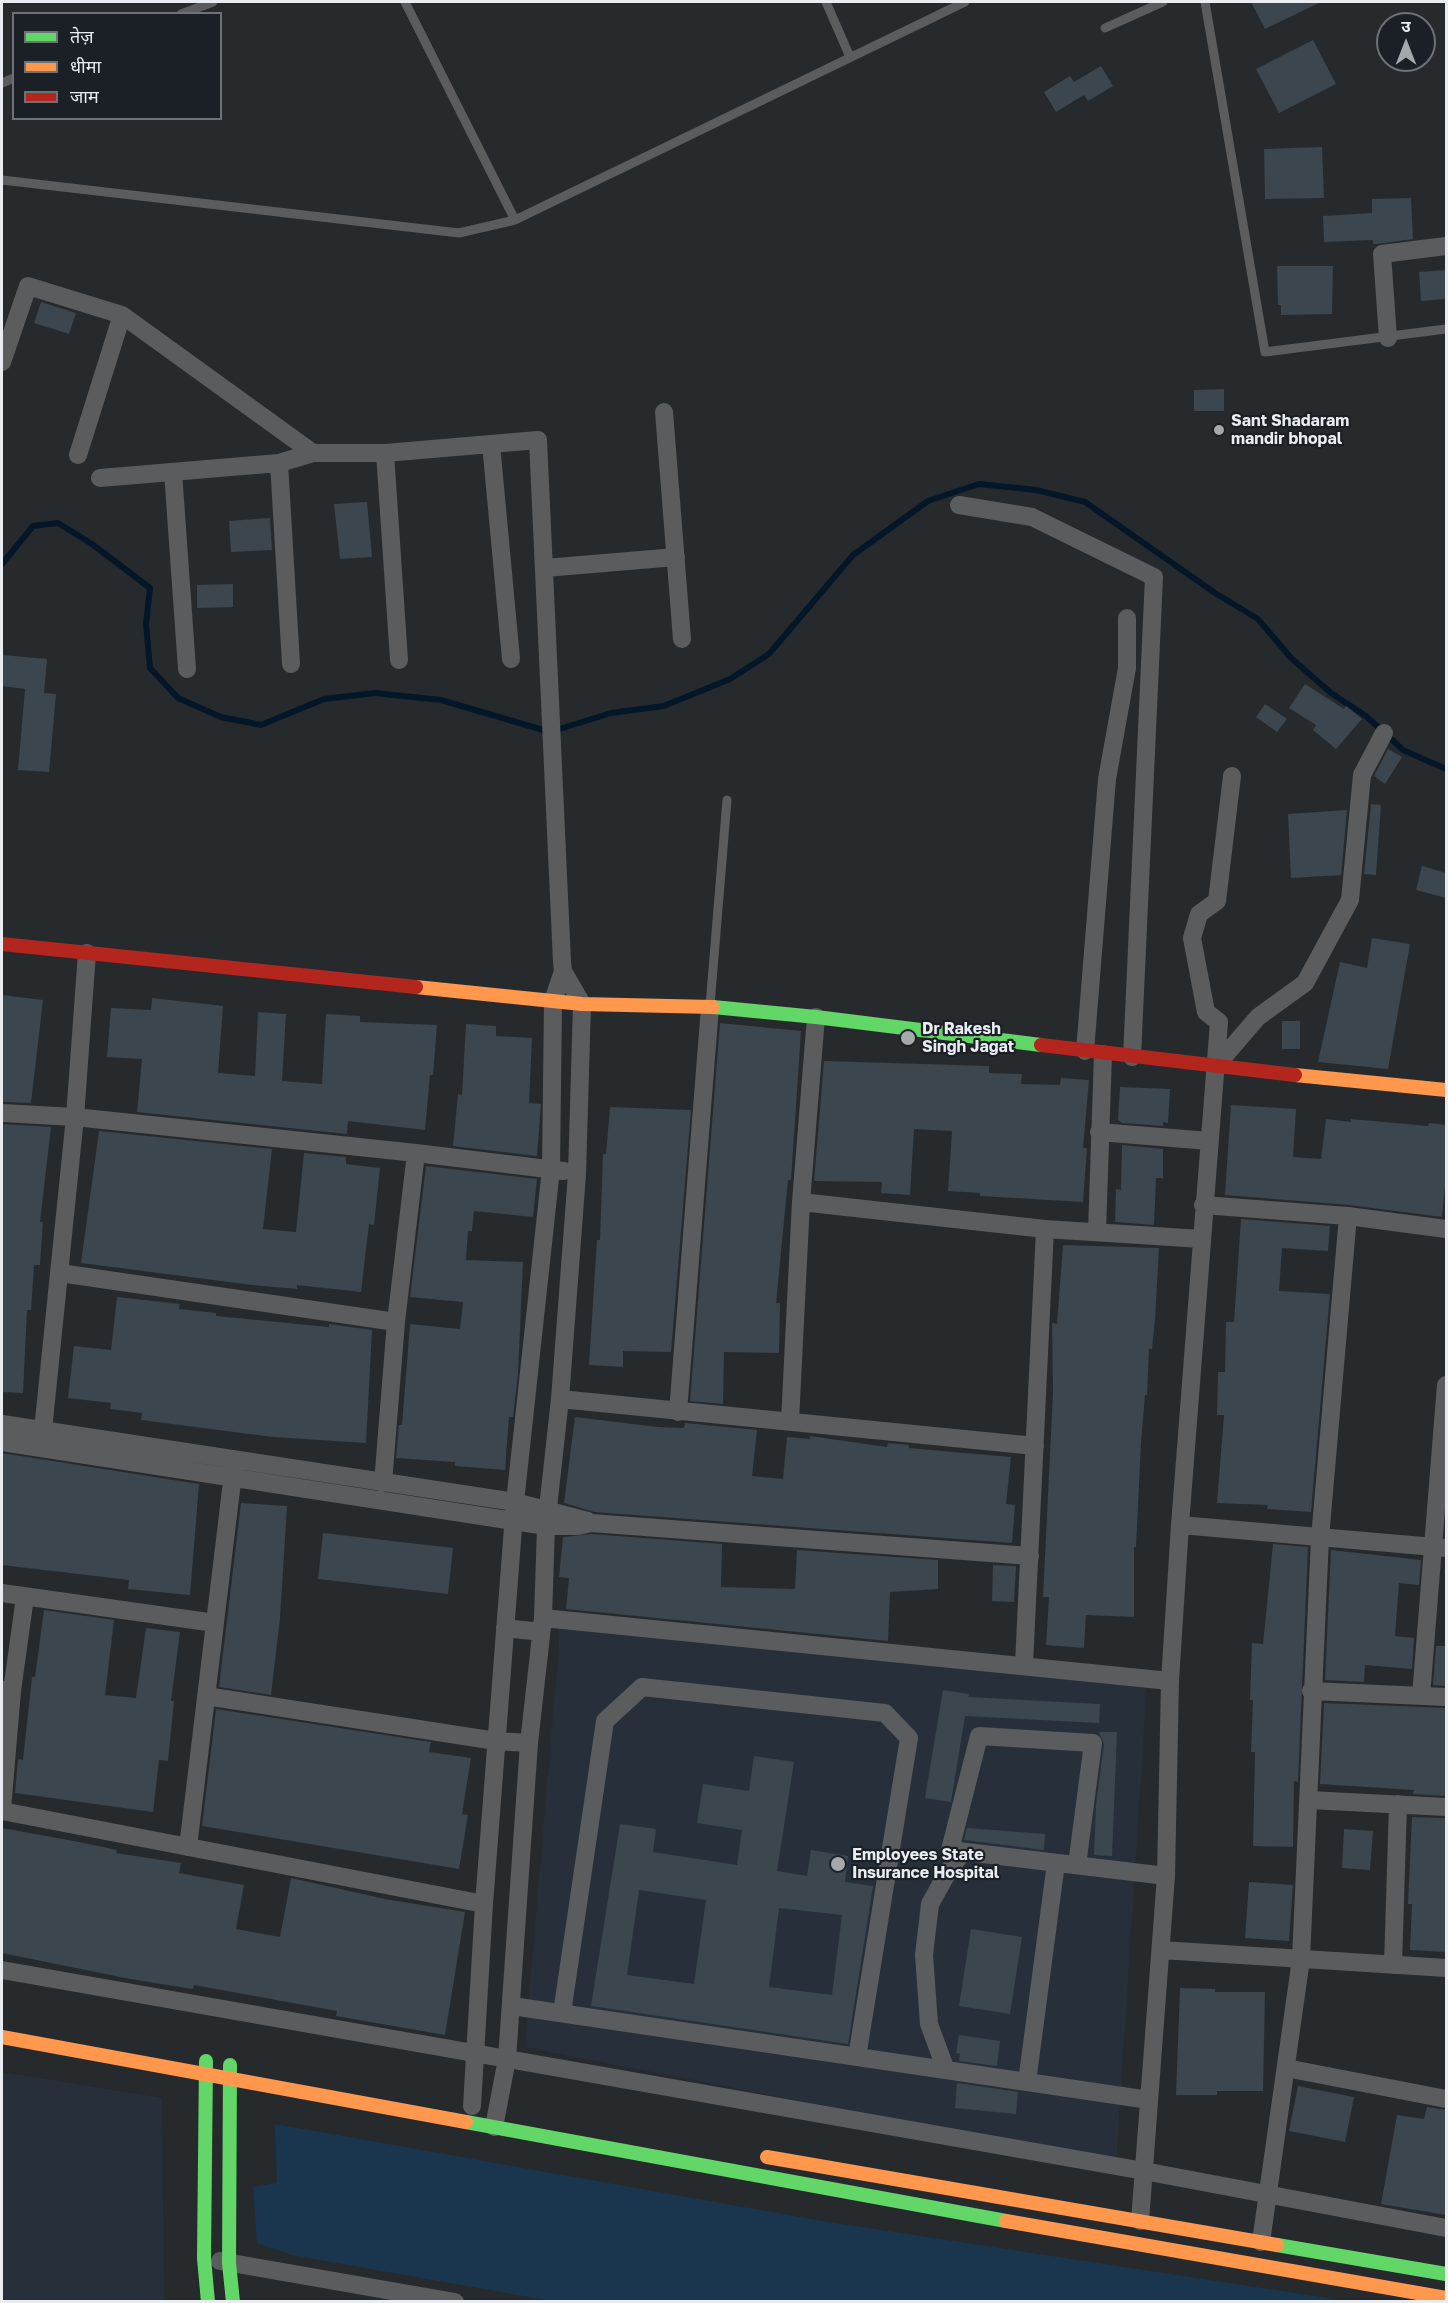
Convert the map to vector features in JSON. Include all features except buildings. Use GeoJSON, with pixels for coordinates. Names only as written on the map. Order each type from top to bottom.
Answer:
{"type":"FeatureCollection","features":[{"type":"Feature","properties":{"kind":"main road"},"geometry":{"type":"LineString","coordinates":[[2,944],[582,1004],[710,1007],[816,1017],[1215,1067],[1446,1090]]}},
{"type":"Feature","properties":{"kind":"main road"},"geometry":{"type":"LineString","coordinates":[[2,2027],[206,2067]]}},
{"type":"Feature","properties":{"kind":"main road"},"geometry":{"type":"LineString","coordinates":[[2,2037],[206,2067],[501,2117],[1137,2245],[1446,2298]]}},
{"type":"Feature","properties":{"kind":"main road"},"geometry":{"type":"LineString","coordinates":[[206,2067],[204,2258],[208,2301]]}},
{"type":"Feature","properties":{"kind":"main road"},"geometry":{"type":"LineString","coordinates":[[230,2071],[288,2075]]}},
{"type":"Feature","properties":{"kind":"main road"},"geometry":{"type":"LineString","coordinates":[[230,2071],[229,2263],[233,2301]]}},
{"type":"Feature","properties":{"kind":"main road"},"geometry":{"type":"LineString","coordinates":[[467,2105],[501,2117]]}},
{"type":"Feature","properties":{"kind":"main road"},"geometry":{"type":"LineString","coordinates":[[755,2155],[1446,2274]]}},
{"type":"Feature","properties":{"kind":"street"},"geometry":{"type":"LineString","coordinates":[[1388,338],[1382,254],[1446,246]]}},
{"type":"Feature","properties":{"kind":"street"},"geometry":{"type":"LineString","coordinates":[[2,362],[28,286],[122,315],[314,453]]}},
{"type":"Feature","properties":{"kind":"street"},"geometry":{"type":"LineString","coordinates":[[78,455],[122,315]]}},
{"type":"Feature","properties":{"kind":"street"},"geometry":{"type":"LineString","coordinates":[[664,412],[682,639]]}},
{"type":"Feature","properties":{"kind":"street"},"geometry":{"type":"LineString","coordinates":[[100,478],[279,463],[314,453],[385,453],[538,440],[563,971],[553,1001],[552,1169],[515,1511],[495,1741],[475,2053],[467,2105]]}},
{"type":"Feature","properties":{"kind":"street"},"geometry":{"type":"LineString","coordinates":[[492,444],[511,659]]}},
{"type":"Feature","properties":{"kind":"street"},"geometry":{"type":"LineString","coordinates":[[385,453],[399,660]]}},
{"type":"Feature","properties":{"kind":"street"},"geometry":{"type":"LineString","coordinates":[[279,463],[291,664]]}},
{"type":"Feature","properties":{"kind":"street"},"geometry":{"type":"LineString","coordinates":[[173,472],[186,669]]}},
{"type":"Feature","properties":{"kind":"street"},"geometry":{"type":"LineString","coordinates":[[959,505],[1032,517],[1154,577],[1132,1057]]}},
{"type":"Feature","properties":{"kind":"street"},"geometry":{"type":"LineString","coordinates":[[545,568],[676,556]]}},
{"type":"Feature","properties":{"kind":"street"},"geometry":{"type":"LineString","coordinates":[[1097,1232],[1099,1132],[1094,1052],[1107,779],[1127,668],[1126,618]]}},
{"type":"Feature","properties":{"kind":"street"},"geometry":{"type":"LineString","coordinates":[[1215,1067],[1258,1017],[1305,983],[1350,900],[1362,775],[1384,733]]}},
{"type":"Feature","properties":{"kind":"street"},"geometry":{"type":"LineString","coordinates":[[1140,2222],[1166,1876],[1170,1681],[1180,1524],[1219,1022],[1206,1012],[1192,938],[1199,914],[1217,901],[1232,776]]}},
{"type":"Feature","properties":{"kind":"street"},"geometry":{"type":"LineString","coordinates":[[43,1430],[75,1117],[87,953]]}},
{"type":"Feature","properties":{"kind":"street"},"geometry":{"type":"LineString","coordinates":[[501,2117],[512,2006],[529,1743],[542,1625],[547,1517],[560,1399],[577,1174],[582,1004],[563,971]]}},
{"type":"Feature","properties":{"kind":"street"},"geometry":{"type":"LineString","coordinates":[[678,1412],[710,1007]]}},
{"type":"Feature","properties":{"kind":"street"},"geometry":{"type":"LineString","coordinates":[[790,1422],[801,1202],[816,1017]]}},
{"type":"Feature","properties":{"kind":"street"},"geometry":{"type":"LineString","coordinates":[[2,1113],[75,1117],[416,1153],[577,1174]]}},
{"type":"Feature","properties":{"kind":"street"},"geometry":{"type":"LineString","coordinates":[[1099,1132],[1209,1141]]}},
{"type":"Feature","properties":{"kind":"street"},"geometry":{"type":"LineString","coordinates":[[383,1483],[396,1323],[416,1153]]}},
{"type":"Feature","properties":{"kind":"street"},"geometry":{"type":"LineString","coordinates":[[801,1202],[1045,1229],[1202,1239]]}},
{"type":"Feature","properties":{"kind":"street"},"geometry":{"type":"LineString","coordinates":[[1203,1205],[1348,1216],[1446,1228]]}},
{"type":"Feature","properties":{"kind":"street"},"geometry":{"type":"LineString","coordinates":[[1261,2242],[1301,1959],[1309,1800],[1311,1691],[1320,1538],[1348,1216]]}},
{"type":"Feature","properties":{"kind":"street"},"geometry":{"type":"LineString","coordinates":[[1024,1664],[1045,1229]]}},
{"type":"Feature","properties":{"kind":"street"},"geometry":{"type":"LineString","coordinates":[[60,1273],[396,1323]]}},
{"type":"Feature","properties":{"kind":"street"},"geometry":{"type":"LineString","coordinates":[[1421,1696],[1439,1547],[1446,1385]]}},
{"type":"Feature","properties":{"kind":"street"},"geometry":{"type":"LineString","coordinates":[[560,1399],[1035,1446]]}},
{"type":"Feature","properties":{"kind":"street"},"geometry":{"type":"LineString","coordinates":[[2,1424],[234,1467],[515,1511]]}},
{"type":"Feature","properties":{"kind":"street"},"geometry":{"type":"LineString","coordinates":[[2,1442],[383,1483],[515,1511],[591,1523],[1030,1556]]}},
{"type":"Feature","properties":{"kind":"street"},"geometry":{"type":"LineString","coordinates":[[188,1847],[234,1467]]}},
{"type":"Feature","properties":{"kind":"street"},"geometry":{"type":"LineString","coordinates":[[1180,1524],[1439,1547]]}},
{"type":"Feature","properties":{"kind":"street"},"geometry":{"type":"LineString","coordinates":[[2,1593],[215,1623]]}},
{"type":"Feature","properties":{"kind":"street"},"geometry":{"type":"LineString","coordinates":[[25,1597],[7,1691],[2,1810],[484,1904]]}},
{"type":"Feature","properties":{"kind":"street"},"geometry":{"type":"LineString","coordinates":[[505,1628],[542,1625],[1024,1664],[1170,1681]]}},
{"type":"Feature","properties":{"kind":"street"},"geometry":{"type":"LineString","coordinates":[[562,2013],[605,1721],[642,1687],[885,1713],[909,1738],[857,2057]]}},
{"type":"Feature","properties":{"kind":"street"},"geometry":{"type":"LineString","coordinates":[[1311,1691],[1446,1697]]}},
{"type":"Feature","properties":{"kind":"street"},"geometry":{"type":"LineString","coordinates":[[206,1696],[495,1741],[529,1743]]}},
{"type":"Feature","properties":{"kind":"street"},"geometry":{"type":"LineString","coordinates":[[1077,1865],[1093,1743],[979,1736],[950,1850],[1166,1876]]}},
{"type":"Feature","properties":{"kind":"street"},"geometry":{"type":"LineString","coordinates":[[1309,1800],[1446,1807]]}},
{"type":"Feature","properties":{"kind":"street"},"geometry":{"type":"LineString","coordinates":[[1393,1965],[1398,1804]]}},
{"type":"Feature","properties":{"kind":"street"},"geometry":{"type":"LineString","coordinates":[[946,2070],[929,2024],[924,1955],[930,1904],[948,1870],[963,1852]]}},
{"type":"Feature","properties":{"kind":"street"},"geometry":{"type":"LineString","coordinates":[[1027,2082],[1056,1863]]}},
{"type":"Feature","properties":{"kind":"street"},"geometry":{"type":"LineString","coordinates":[[1161,1950],[1446,1968]]}},
{"type":"Feature","properties":{"kind":"street"},"geometry":{"type":"LineString","coordinates":[[2,1970],[1144,2171],[1446,2228]]}},
{"type":"Feature","properties":{"kind":"street"},"geometry":{"type":"LineString","coordinates":[[512,2006],[1149,2100]]}},
{"type":"Feature","properties":{"kind":"street"},"geometry":{"type":"LineString","coordinates":[[1286,2068],[1446,2098]]}},
{"type":"Feature","properties":{"kind":"street"},"geometry":{"type":"LineString","coordinates":[[204,2258],[455,2301]]}},
{"type":"Feature","properties":{"kind":"lane"},"geometry":{"type":"LineString","coordinates":[[187,12],[213,2]]}},
{"type":"Feature","properties":{"kind":"lane"},"geometry":{"type":"LineString","coordinates":[[405,2],[515,220]]}},
{"type":"Feature","properties":{"kind":"lane"},"geometry":{"type":"LineString","coordinates":[[826,2],[850,57]]}},
{"type":"Feature","properties":{"kind":"lane"},"geometry":{"type":"LineString","coordinates":[[2,180],[459,233],[515,220],[965,2]]}},
{"type":"Feature","properties":{"kind":"lane"},"geometry":{"type":"LineString","coordinates":[[1106,28],[1163,2]]}},
{"type":"Feature","properties":{"kind":"lane"},"geometry":{"type":"LineString","coordinates":[[1205,2],[1265,352],[1446,329]]}},
{"type":"Feature","properties":{"kind":"lane"},"geometry":{"type":"LineString","coordinates":[[710,1007],[728,800]]}},
{"type":"Feature","properties":{"kind":"shaded area","name":"Employees State Insurance Hospital"},"geometry":{"type":"Polygon","coordinates":[[[558,1624],[1147,1682],[1116,2163],[525,2047],[559,1645],[558,1624]]]}},
{"type":"Feature","properties":{"kind":"shaded area"},"geometry":{"type":"Polygon","coordinates":[[[2,2072],[162,2098],[164,2301],[2,2301],[2,2072]]]}},
{"type":"Feature","properties":{"kind":"shaded area"},"geometry":{"type":"Polygon","coordinates":[[[275,2124],[822,2221],[1347,2301],[552,2301],[292,2255],[257,2243],[253,2187],[277,2183],[275,2124]]]}},
{"type":"Feature","properties":{"kind":"waterway"},"geometry":{"type":"LineString","coordinates":[[2,564],[33,526],[58,523],[92,544],[150,588],[146,624],[150,668],[178,698],[221,717],[261,725],[324,699],[375,693],[441,700],[550,732],[611,713],[664,706],[730,679],[769,654],[853,555],[928,501],[979,484],[1036,490],[1085,502],[1215,593],[1258,619],[1291,658],[1331,693],[1366,716],[1403,750],[1446,769]]}},
{"type":"Feature","properties":{"kind":"traffic: fast"},"geometry":{"type":"LineString","coordinates":[[713,1007],[816,1017],[1041,1045]]}},
{"type":"Feature","properties":{"kind":"traffic: fast"},"geometry":{"type":"LineString","coordinates":[[206,2061],[204,2258],[208,2302]]}},
{"type":"Feature","properties":{"kind":"traffic: fast"},"geometry":{"type":"LineString","coordinates":[[230,2065],[229,2263],[233,2302]]}},
{"type":"Feature","properties":{"kind":"traffic: fast"},"geometry":{"type":"LineString","coordinates":[[466,2122],[1006,2221]]}},
{"type":"Feature","properties":{"kind":"traffic: fast"},"geometry":{"type":"LineString","coordinates":[[1277,2245],[1446,2274]]}},
{"type":"Feature","properties":{"kind":"traffic: slow"},"geometry":{"type":"LineString","coordinates":[[416,987],[582,1004],[713,1007]]}},
{"type":"Feature","properties":{"kind":"traffic: slow"},"geometry":{"type":"LineString","coordinates":[[1295,1075],[1446,1090]]}},
{"type":"Feature","properties":{"kind":"traffic: slow"},"geometry":{"type":"LineString","coordinates":[[2,2037],[466,2122]]}},
{"type":"Feature","properties":{"kind":"traffic: slow"},"geometry":{"type":"LineString","coordinates":[[767,2157],[1277,2245]]}},
{"type":"Feature","properties":{"kind":"traffic: slow"},"geometry":{"type":"LineString","coordinates":[[1006,2221],[1446,2298]]}},
{"type":"Feature","properties":{"kind":"traffic: jam"},"geometry":{"type":"LineString","coordinates":[[2,944],[416,987]]}},
{"type":"Feature","properties":{"kind":"traffic: jam"},"geometry":{"type":"LineString","coordinates":[[1041,1045],[1295,1075]]}},
{"type":"Feature","properties":{"kind":"place","name":"Sant Shadaram mandir bhopal"},"geometry":{"type":"Point","coordinates":[1219,430]}},
{"type":"Feature","properties":{"kind":"place","name":"Dr Rakesh Singh Jagat"},"geometry":{"type":"Point","coordinates":[908,1038]}},
{"type":"Feature","properties":{"kind":"place","name":"Employees State Insurance Hospital"},"geometry":{"type":"Point","coordinates":[838,1864]}}]}
